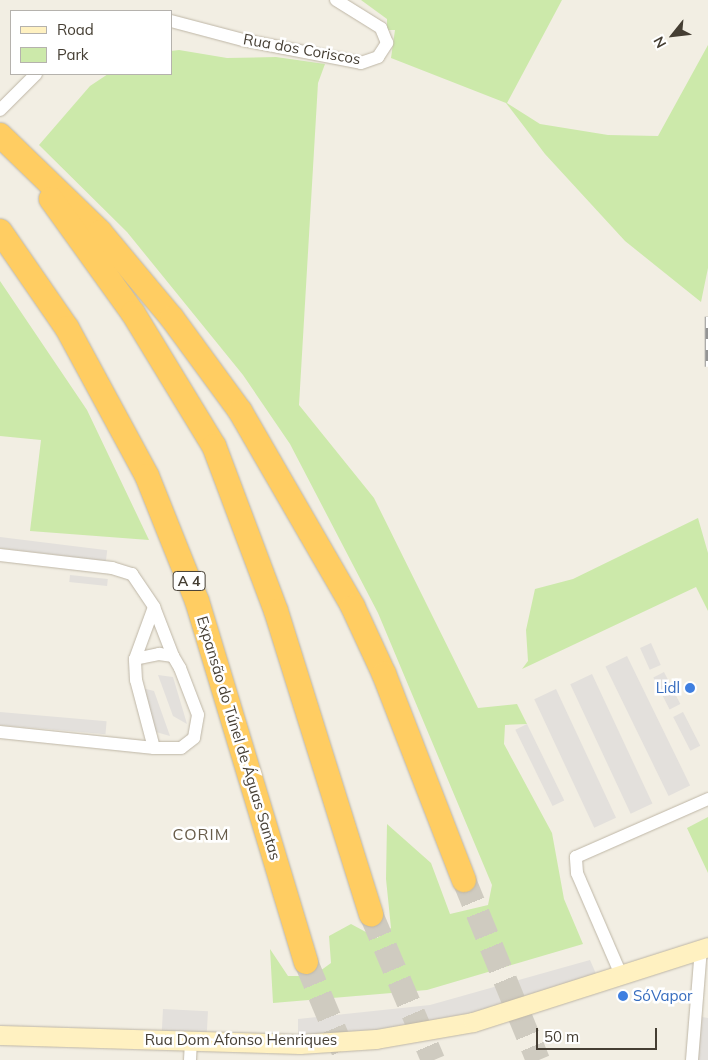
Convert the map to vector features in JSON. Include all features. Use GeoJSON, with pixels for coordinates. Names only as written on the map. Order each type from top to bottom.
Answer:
{"type":"FeatureCollection","features":[{"type":"Feature","properties":{"kind":"highway"},"geometry":{"type":"LineString","coordinates":[[8,142],[100,232],[172,318],[240,411],[353,607],[384,674],[464,880]]}},
{"type":"Feature","properties":{"kind":"highway"},"geometry":{"type":"LineString","coordinates":[[8,142],[133,313],[214,446],[276,611],[371,914]]}},
{"type":"Feature","properties":{"kind":"highway","name":"Expansão do Túnel de Águas Santas"},"geometry":{"type":"LineString","coordinates":[[0,231],[67,328],[147,476],[197,601],[306,962]]}},
{"type":"Feature","properties":{"kind":"main road","name":"Rua Dom Afonso Henriques"},"geometry":{"type":"LineString","coordinates":[[0,1035],[300,1044],[376,1039],[473,1022],[622,977],[705,948]]}},
{"type":"Feature","properties":{"kind":"street","name":"Rua dos Coriscos"},"geometry":{"type":"LineString","coordinates":[[172,21],[243,40],[361,63],[378,57],[387,43],[381,28],[336,0]]}},
{"type":"Feature","properties":{"kind":"street"},"geometry":{"type":"LineString","coordinates":[[0,110],[35,75]]}},
{"type":"Feature","properties":{"kind":"street"},"geometry":{"type":"LineString","coordinates":[[0,555],[112,568],[132,574],[154,607],[198,715],[194,738],[181,748],[154,748],[0,732]]}},
{"type":"Feature","properties":{"kind":"street"},"geometry":{"type":"LineString","coordinates":[[154,607],[136,659],[136,680],[154,748]]}},
{"type":"Feature","properties":{"kind":"street"},"geometry":{"type":"LineString","coordinates":[[136,659],[159,654],[173,656]]}},
{"type":"Feature","properties":{"kind":"street"},"geometry":{"type":"LineString","coordinates":[[622,977],[577,873],[576,857],[708,799]]}},
{"type":"Feature","properties":{"kind":"street"},"geometry":{"type":"LineString","coordinates":[[692,1060],[705,948]]}},
{"type":"Feature","properties":{"kind":"street"},"geometry":{"type":"LineString","coordinates":[[190,1060],[191,1041]]}},
{"type":"Feature","properties":{"kind":"green space"},"geometry":{"type":"Polygon","coordinates":[[[361,0],[562,0],[507,103],[540,124],[608,135],[658,136],[708,45],[708,268],[701,302],[625,241],[545,154],[506,103],[391,58],[395,30],[387,30],[387,19],[361,0]]]}},
{"type":"Feature","properties":{"kind":"green space"},"geometry":{"type":"Polygon","coordinates":[[[179,50],[227,58],[276,57],[325,64],[318,83],[299,405],[374,498],[478,708],[517,704],[527,724],[505,725],[504,744],[552,833],[564,899],[583,944],[427,990],[273,1003],[270,949],[288,976],[313,976],[331,963],[329,936],[351,924],[377,938],[391,928],[386,879],[387,824],[431,863],[450,914],[488,905],[492,885],[378,613],[290,444],[243,375],[127,232],[39,145],[90,86],[106,75],[172,75],[172,51],[179,50]]]}},
{"type":"Feature","properties":{"kind":"green space"},"geometry":{"type":"Polygon","coordinates":[[[0,281],[87,410],[149,540],[30,531],[41,440],[0,436],[0,281]]]}},
{"type":"Feature","properties":{"kind":"green space"},"geometry":{"type":"Polygon","coordinates":[[[698,518],[708,553],[708,611],[696,587],[522,669],[528,661],[526,630],[535,589],[573,579],[698,518]]]}},
{"type":"Feature","properties":{"kind":"green space"},"geometry":{"type":"Polygon","coordinates":[[[708,817],[708,873],[687,828],[708,817]]]}},
{"type":"Feature","properties":{"kind":"shaded area"},"geometry":{"type":"Polygon","coordinates":[[[0,537],[107,550],[106,561],[0,548],[0,537]]]}},
{"type":"Feature","properties":{"kind":"shaded area"},"geometry":{"type":"Polygon","coordinates":[[[70,575],[108,579],[107,586],[69,582],[70,575]]]}},
{"type":"Feature","properties":{"kind":"shaded area"},"geometry":{"type":"Polygon","coordinates":[[[651,643],[661,665],[650,670],[640,648],[651,643]]]}},
{"type":"Feature","properties":{"kind":"shaded area"},"geometry":{"type":"Polygon","coordinates":[[[627,656],[690,785],[669,796],[605,667],[627,656]]]}},
{"type":"Feature","properties":{"kind":"shaded area"},"geometry":{"type":"Polygon","coordinates":[[[664,672],[680,704],[670,710],[653,677],[664,672]]]}},
{"type":"Feature","properties":{"kind":"shaded area"},"geometry":{"type":"Polygon","coordinates":[[[592,674],[652,804],[631,814],[570,684],[592,674]]]}},
{"type":"Feature","properties":{"kind":"shaded area"},"geometry":{"type":"Polygon","coordinates":[[[158,675],[173,677],[187,724],[173,716],[158,675]]]}},
{"type":"Feature","properties":{"kind":"shaded area"},"geometry":{"type":"Polygon","coordinates":[[[142,688],[154,691],[170,736],[156,732],[142,688]]]}},
{"type":"Feature","properties":{"kind":"shaded area"},"geometry":{"type":"Polygon","coordinates":[[[556,689],[616,818],[594,828],[534,699],[556,689]]]}},
{"type":"Feature","properties":{"kind":"shaded area"},"geometry":{"type":"Polygon","coordinates":[[[0,712],[107,721],[105,734],[0,725],[0,712]]]}},
{"type":"Feature","properties":{"kind":"shaded area"},"geometry":{"type":"Polygon","coordinates":[[[683,712],[700,746],[690,751],[673,717],[683,712]]]}},
{"type":"Feature","properties":{"kind":"shaded area"},"geometry":{"type":"Polygon","coordinates":[[[527,724],[564,800],[553,806],[515,730],[527,724]]]}},
{"type":"Feature","properties":{"kind":"shaded area"},"geometry":{"type":"Polygon","coordinates":[[[590,960],[597,976],[483,1012],[399,1028],[298,1036],[298,1019],[430,1005],[590,960]]]}},
{"type":"Feature","properties":{"kind":"shaded area"},"geometry":{"type":"Polygon","coordinates":[[[163,1009],[208,1011],[207,1034],[162,1032],[163,1009]]]}},
{"type":"Feature","properties":{"kind":"shaded area"},"geometry":{"type":"Polygon","coordinates":[[[702,1017],[708,1018],[708,1060],[698,1060],[702,1017]]]}},
{"type":"Feature","properties":{"kind":"tunnel"},"geometry":{"type":"LineString","coordinates":[[464,880],[538,1060]]}},
{"type":"Feature","properties":{"kind":"tunnel"},"geometry":{"type":"LineString","coordinates":[[371,914],[433,1060]]}},
{"type":"Feature","properties":{"kind":"tunnel"},"geometry":{"type":"LineString","coordinates":[[306,962],[347,1060]]}},
{"type":"Feature","properties":{"kind":"railway"},"geometry":{"type":"LineString","coordinates":[[708,317],[708,367]]}},
{"type":"Feature","properties":{"kind":"place","name":"Lidl"},"geometry":{"type":"Point","coordinates":[690,688]}},
{"type":"Feature","properties":{"kind":"place","name":"SóVapor"},"geometry":{"type":"Point","coordinates":[623,996]}},
{"type":"Feature","properties":{"kind":"district","name":"CORIM"},"geometry":{"type":"Point","coordinates":[201,834]}}]}
